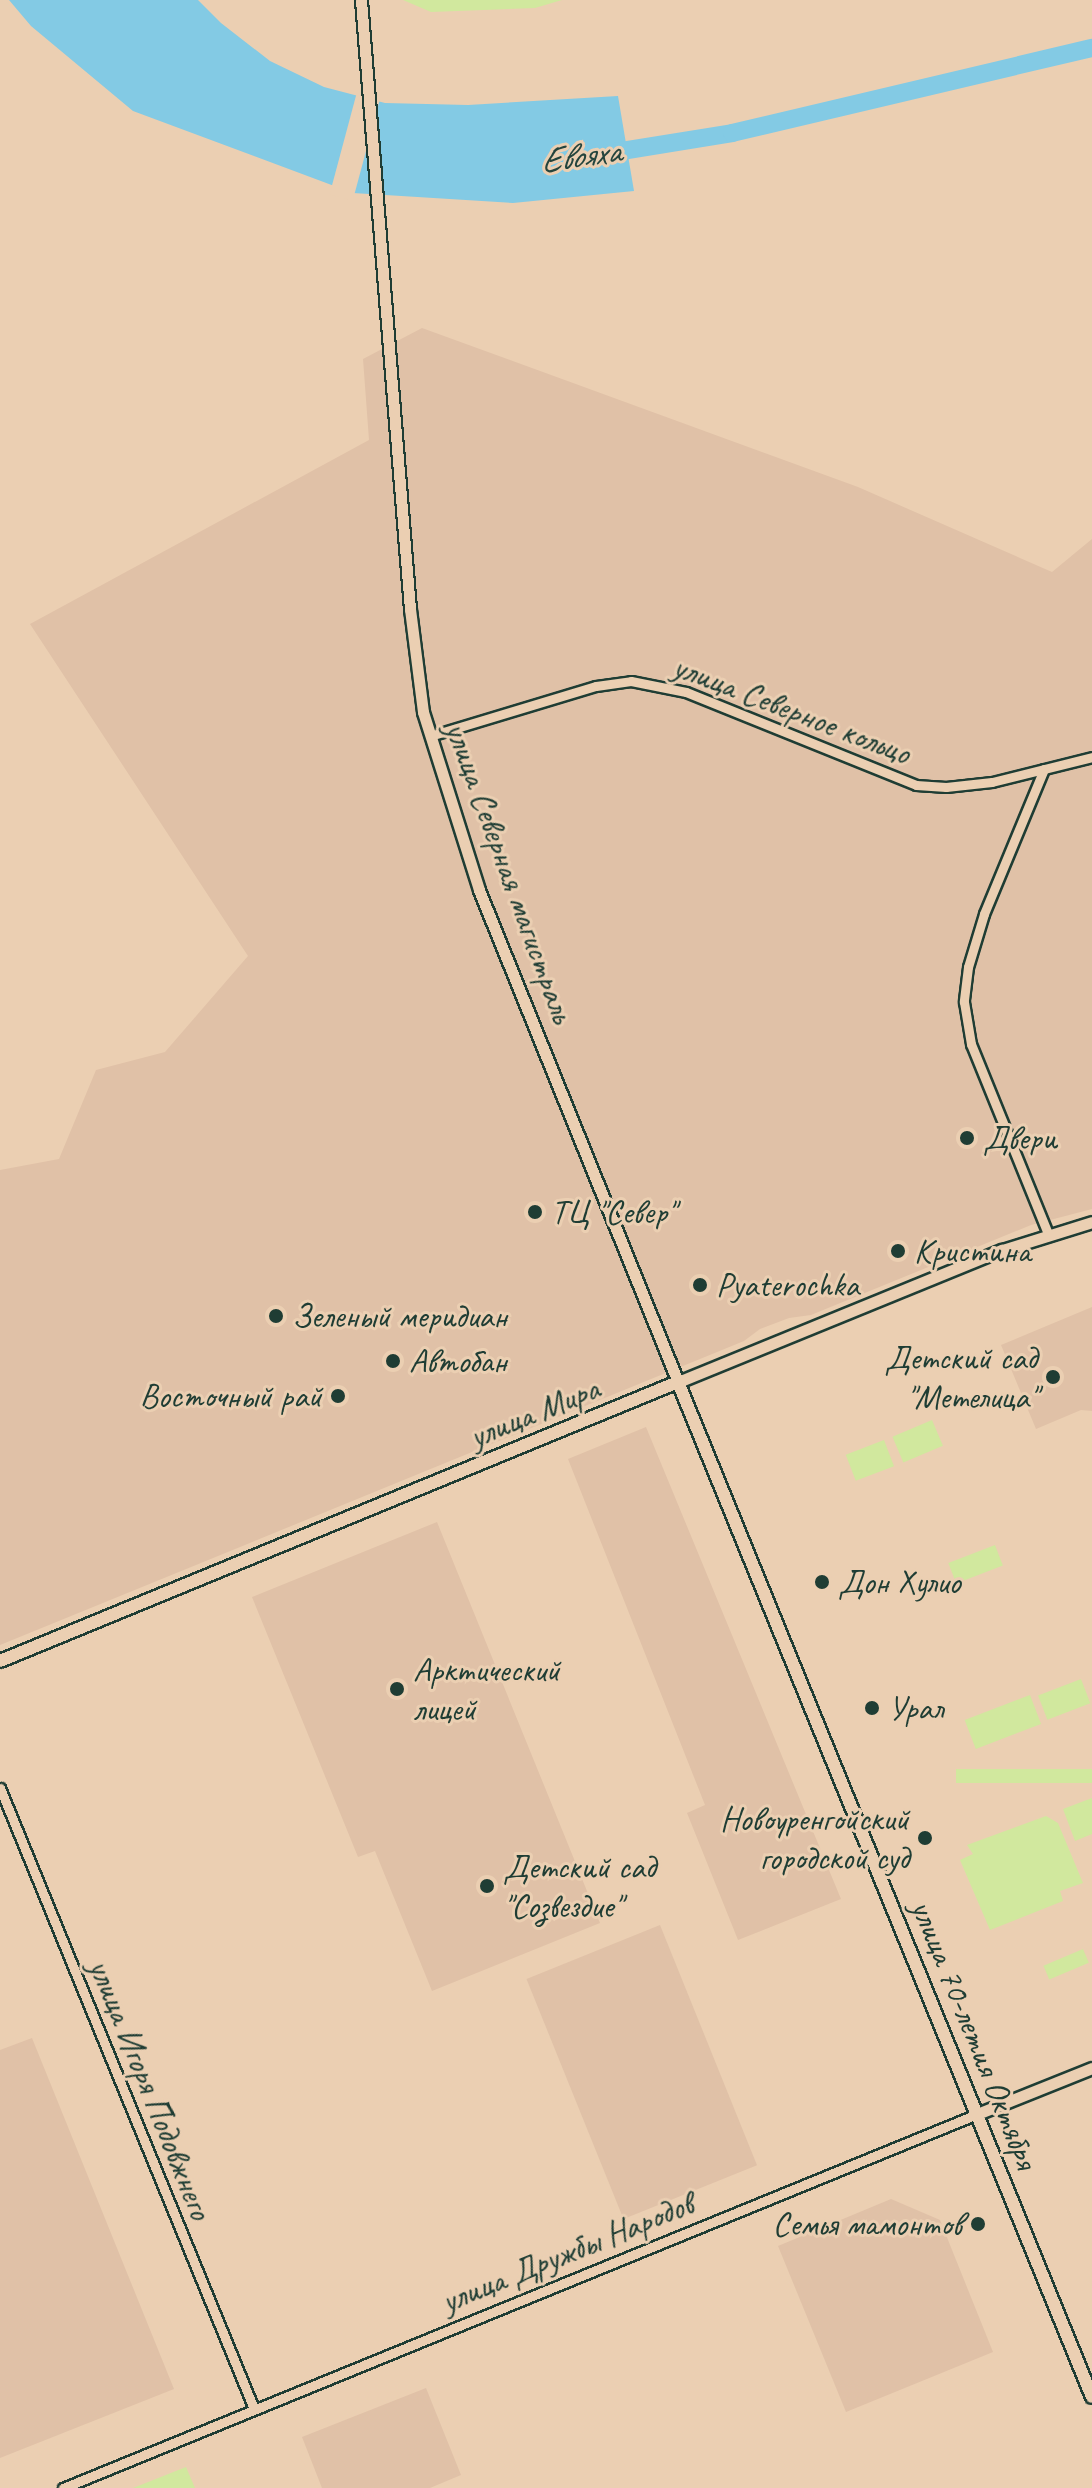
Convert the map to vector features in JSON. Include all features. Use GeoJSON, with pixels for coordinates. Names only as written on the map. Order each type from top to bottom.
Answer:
{"type":"FeatureCollection","features":[{"type":"Feature","properties":{"kind":"main road","name":"улица Мира"},"geometry":{"type":"LineString","coordinates":[[0,1661],[678,1382]]}},
{"type":"Feature","properties":{"kind":"main road","name":"улица 70-летия Октября"},"geometry":{"type":"LineString","coordinates":[[678,1382],[1092,2397]]}},
{"type":"Feature","properties":{"kind":"street","name":"улица Северная магистраль"},"geometry":{"type":"LineString","coordinates":[[361,0],[414,651],[430,736],[479,890],[678,1382]]}},
{"type":"Feature","properties":{"kind":"street","name":"улица Северное кольцо"},"geometry":{"type":"LineString","coordinates":[[430,736],[596,686],[642,681],[686,692],[916,785],[975,785],[1092,757]]}},
{"type":"Feature","properties":{"kind":"street"},"geometry":{"type":"LineString","coordinates":[[1044,769],[984,914],[968,967],[964,1002],[971,1044],[1048,1234]]}},
{"type":"Feature","properties":{"kind":"street","name":"улица Мира"},"geometry":{"type":"LineString","coordinates":[[678,1382],[906,1287],[1048,1234],[1092,1222]]}},
{"type":"Feature","properties":{"kind":"street","name":"улица Игоря Подовжнего"},"geometry":{"type":"LineString","coordinates":[[0,1788],[254,2409]]}},
{"type":"Feature","properties":{"kind":"street","name":"улица Дружбы Народов"},"geometry":{"type":"LineString","coordinates":[[63,2488],[1092,2068]]}},
{"type":"Feature","properties":{"kind":"shaded area"},"geometry":{"type":"Polygon","coordinates":[[[422,328],[858,487],[1052,572],[1092,539],[1092,1209],[1031,1225],[811,1315],[789,1318],[760,1329],[744,1341],[0,1645],[0,1170],[59,1159],[96,1070],[165,1052],[248,956],[30,624],[369,440],[363,359],[422,328]]]}},
{"type":"Feature","properties":{"kind":"shaded area","name":"Детский сад \"Метелица\""},"geometry":{"type":"Polygon","coordinates":[[[1092,1307],[1092,1411],[1081,1410],[1036,1429],[1001,1345],[1092,1307]]]}},
{"type":"Feature","properties":{"kind":"shaded area"},"geometry":{"type":"Polygon","coordinates":[[[646,1427],[841,1899],[738,1940],[687,1813],[705,1805],[568,1459],[646,1427]]]}},
{"type":"Feature","properties":{"kind":"shaded area","name":"Арктический лицей"},"geometry":{"type":"Polygon","coordinates":[[[437,1522],[600,1923],[432,1991],[375,1851],[358,1857],[252,1597],[437,1522]]]}},
{"type":"Feature","properties":{"kind":"shaded area"},"geometry":{"type":"Polygon","coordinates":[[[660,1925],[757,2165],[624,2219],[526,1979],[660,1925]]]}},
{"type":"Feature","properties":{"kind":"shaded area"},"geometry":{"type":"Polygon","coordinates":[[[32,2038],[174,2389],[0,2458],[0,2050],[32,2038]]]}},
{"type":"Feature","properties":{"kind":"shaded area"},"geometry":{"type":"Polygon","coordinates":[[[891,2199],[940,2220],[993,2352],[846,2412],[778,2246],[891,2199]]]}},
{"type":"Feature","properties":{"kind":"shaded area"},"geometry":{"type":"Polygon","coordinates":[[[426,2388],[461,2475],[430,2488],[322,2488],[302,2437],[426,2388]]]}},
{"type":"Feature","properties":{"kind":"green space"},"geometry":{"type":"Polygon","coordinates":[[[403,0],[562,0],[535,8],[431,12],[403,0]]]}},
{"type":"Feature","properties":{"kind":"green space"},"geometry":{"type":"Polygon","coordinates":[[[932,1420],[943,1446],[903,1463],[892,1437],[932,1420]]]}},
{"type":"Feature","properties":{"kind":"green space"},"geometry":{"type":"Polygon","coordinates":[[[884,1440],[894,1466],[856,1481],[846,1455],[884,1440]]]}},
{"type":"Feature","properties":{"kind":"green space"},"geometry":{"type":"Polygon","coordinates":[[[995,1545],[1003,1566],[956,1583],[948,1563],[995,1545]]]}},
{"type":"Feature","properties":{"kind":"green space"},"geometry":{"type":"Polygon","coordinates":[[[1081,1679],[1090,1703],[1047,1720],[1038,1695],[1081,1679]]]}},
{"type":"Feature","properties":{"kind":"green space"},"geometry":{"type":"Polygon","coordinates":[[[1030,1695],[1041,1724],[976,1749],[965,1720],[1030,1695]]]}},
{"type":"Feature","properties":{"kind":"green space"},"geometry":{"type":"Polygon","coordinates":[[[956,1769],[1092,1769],[1092,1783],[956,1783],[956,1769]]]}},
{"type":"Feature","properties":{"kind":"green space"},"geometry":{"type":"Polygon","coordinates":[[[1092,1798],[1092,1834],[1075,1841],[1063,1809],[1092,1798]]]}},
{"type":"Feature","properties":{"kind":"green space"},"geometry":{"type":"Polygon","coordinates":[[[1046,1816],[1058,1823],[1083,1883],[1060,1891],[1063,1901],[990,1930],[960,1860],[973,1854],[967,1845],[1046,1816]]]}},
{"type":"Feature","properties":{"kind":"green space"},"geometry":{"type":"Polygon","coordinates":[[[1083,1949],[1089,1963],[1049,1980],[1043,1966],[1083,1949]]]}},
{"type":"Feature","properties":{"kind":"green space"},"geometry":{"type":"Polygon","coordinates":[[[186,2467],[195,2488],[133,2488],[186,2467]]]}},
{"type":"Feature","properties":{"kind":"water"},"geometry":{"type":"Polygon","coordinates":[[[9,0],[198,0],[221,23],[270,61],[324,87],[385,103],[468,105],[618,96],[634,191],[513,203],[353,193],[133,111],[31,26],[9,0]]]}},
{"type":"Feature","properties":{"kind":"pier"},"geometry":{"type":"Polygon","coordinates":[[[357,92],[380,98],[353,201],[330,194],[357,92]]]}},
{"type":"Feature","properties":{"kind":"waterway","name":"Евояха"},"geometry":{"type":"LineString","coordinates":[[603,154],[732,133],[1092,48]]}},
{"type":"Feature","properties":{"kind":"place","name":"Двери"},"geometry":{"type":"Point","coordinates":[967,1138]}},
{"type":"Feature","properties":{"kind":"place","name":"ТЦ \"Север\""},"geometry":{"type":"Point","coordinates":[535,1212]}},
{"type":"Feature","properties":{"kind":"place","name":"Кристина"},"geometry":{"type":"Point","coordinates":[898,1251]}},
{"type":"Feature","properties":{"kind":"place","name":"Pyaterochka"},"geometry":{"type":"Point","coordinates":[700,1285]}},
{"type":"Feature","properties":{"kind":"place","name":"Зеленый меридиан"},"geometry":{"type":"Point","coordinates":[276,1316]}},
{"type":"Feature","properties":{"kind":"place","name":"Автобан"},"geometry":{"type":"Point","coordinates":[393,1361]}},
{"type":"Feature","properties":{"kind":"place","name":"Детский сад \"Метелица\""},"geometry":{"type":"Point","coordinates":[1053,1377]}},
{"type":"Feature","properties":{"kind":"place","name":"Восточный рай"},"geometry":{"type":"Point","coordinates":[338,1396]}},
{"type":"Feature","properties":{"kind":"place","name":"Дон Хулио"},"geometry":{"type":"Point","coordinates":[822,1582]}},
{"type":"Feature","properties":{"kind":"place","name":"Арктический лицей"},"geometry":{"type":"Point","coordinates":[397,1689]}},
{"type":"Feature","properties":{"kind":"place","name":"Урал"},"geometry":{"type":"Point","coordinates":[872,1708]}},
{"type":"Feature","properties":{"kind":"place","name":"Новоуренгойский городской суд"},"geometry":{"type":"Point","coordinates":[925,1838]}},
{"type":"Feature","properties":{"kind":"place","name":"Детский сад \"Созвездие\""},"geometry":{"type":"Point","coordinates":[487,1886]}},
{"type":"Feature","properties":{"kind":"place","name":"Семья мамонтов"},"geometry":{"type":"Point","coordinates":[978,2224]}}]}
